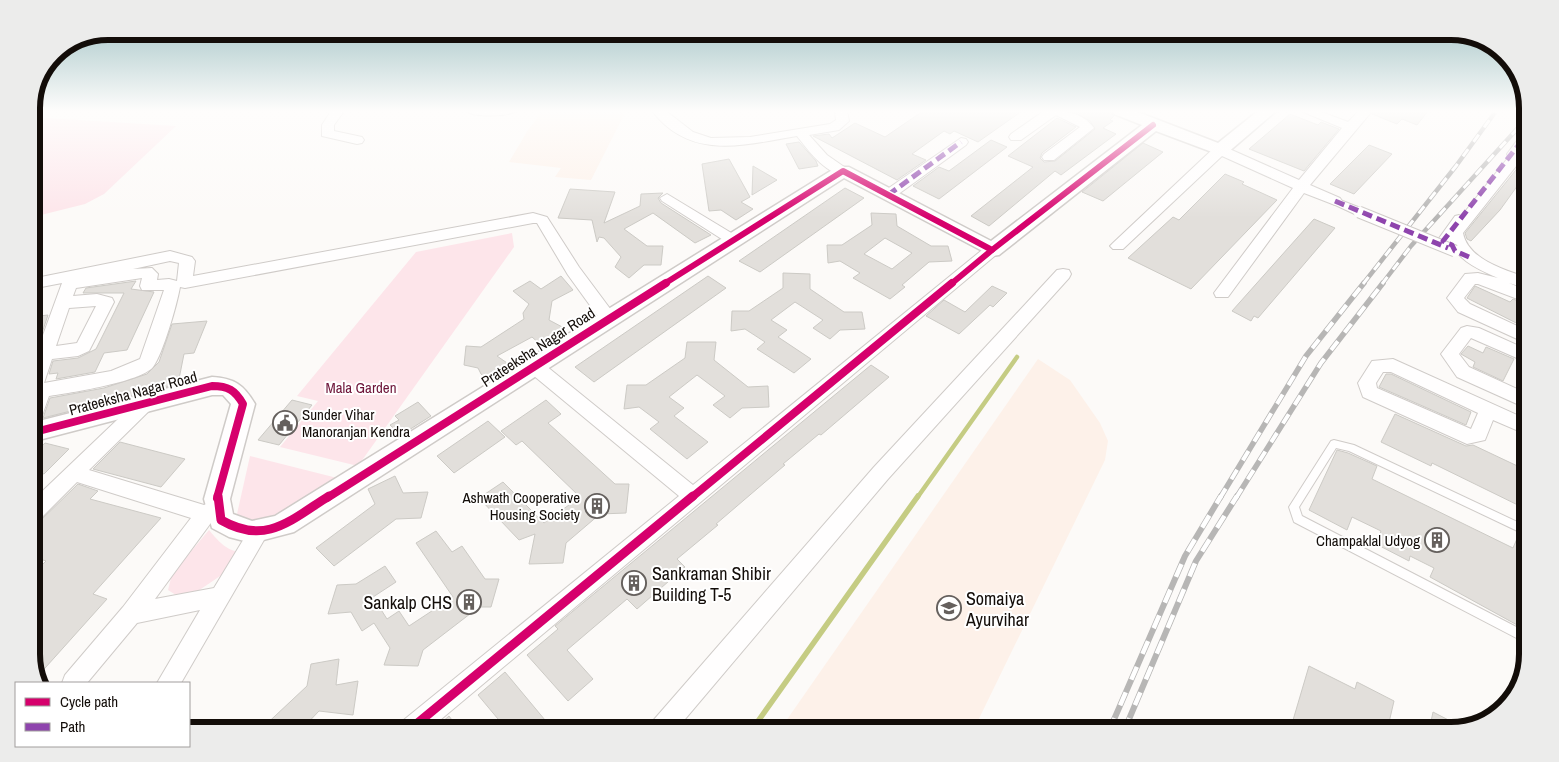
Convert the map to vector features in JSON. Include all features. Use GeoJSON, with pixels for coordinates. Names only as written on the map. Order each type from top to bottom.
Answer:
{"type":"FeatureCollection","features":[{"type":"Feature","properties":{"kind":"street"},"geometry":{"type":"LineString","coordinates":[[812,147],[822,158],[843,171],[992,250]]}},
{"type":"Feature","properties":{"kind":"street"},"geometry":{"type":"LineString","coordinates":[[888,195],[955,147]]}},
{"type":"Feature","properties":{"kind":"street"},"geometry":{"type":"LineString","coordinates":[[1049,157],[1062,147]]}},
{"type":"Feature","properties":{"kind":"street"},"geometry":{"type":"LineString","coordinates":[[419,722],[992,250],[1125,147]]}},
{"type":"Feature","properties":{"kind":"street"},"geometry":{"type":"LineString","coordinates":[[1118,246],[1206,147]]}},
{"type":"Feature","properties":{"kind":"street"},"geometry":{"type":"LineString","coordinates":[[1222,147],[1301,187],[1519,280]]}},
{"type":"Feature","properties":{"kind":"street"},"geometry":{"type":"LineString","coordinates":[[1222,294],[1301,187],[1335,147]]}},
{"type":"Feature","properties":{"kind":"street"},"geometry":{"type":"LineString","coordinates":[[1455,251],[1452,245],[1443,240],[1517,147]]}},
{"type":"Feature","properties":{"kind":"street"},"geometry":{"type":"LineString","coordinates":[[1469,257],[1458,246],[1455,240],[1455,233],[1519,153]]}},
{"type":"Feature","properties":{"kind":"street","name":"Prateeksha Nagar Road"},"geometry":{"type":"LineString","coordinates":[[40,431],[212,386],[225,386],[237,392],[242,404],[217,499],[212,510],[221,520],[239,531],[258,533],[285,524],[843,171]]}},
{"type":"Feature","properties":{"kind":"street"},"geometry":{"type":"LineString","coordinates":[[667,198],[733,240]]}},
{"type":"Feature","properties":{"kind":"street"},"geometry":{"type":"LineString","coordinates":[[40,282],[170,256],[179,257],[187,261],[185,282],[521,218],[533,218],[542,220],[573,271],[608,318]]}},
{"type":"Feature","properties":{"kind":"street"},"geometry":{"type":"LineString","coordinates":[[40,365],[69,285],[74,282],[146,272],[150,274],[148,286],[172,285],[146,364],[141,369],[42,390],[40,396]]}},
{"type":"Feature","properties":{"kind":"street"},"geometry":{"type":"LineString","coordinates":[[668,722],[881,473],[1063,274]]}},
{"type":"Feature","properties":{"kind":"street"},"geometry":{"type":"LineString","coordinates":[[1519,294],[1486,280],[1471,278],[1456,298],[1459,305],[1464,308],[1519,334]]}},
{"type":"Feature","properties":{"kind":"street"},"geometry":{"type":"LineString","coordinates":[[44,354],[78,350],[84,347],[106,302],[97,300],[62,303]]}},
{"type":"Feature","properties":{"kind":"street"},"geometry":{"type":"LineString","coordinates":[[1519,353],[1473,332],[1467,332],[1450,354],[1463,372],[1519,398]]}},
{"type":"Feature","properties":{"kind":"street"},"geometry":{"type":"LineString","coordinates":[[1488,410],[1478,435],[1467,437],[1369,392],[1367,383],[1378,366],[1393,365],[1519,424]]}},
{"type":"Feature","properties":{"kind":"street"},"geometry":{"type":"LineString","coordinates":[[534,366],[692,496]]}},
{"type":"Feature","properties":{"kind":"street"},"geometry":{"type":"LineString","coordinates":[[40,506],[145,404]]}},
{"type":"Feature","properties":{"kind":"street"},"geometry":{"type":"LineString","coordinates":[[73,474],[212,510],[132,614],[74,682]]}},
{"type":"Feature","properties":{"kind":"street"},"geometry":{"type":"LineString","coordinates":[[169,682],[258,533]]}},
{"type":"Feature","properties":{"kind":"street"},"geometry":{"type":"LineString","coordinates":[[132,614],[221,596]]}},
{"type":"Feature","properties":{"kind":"lane"},"geometry":{"type":"LineString","coordinates":[[1519,528],[1351,448],[1334,444],[1294,507],[1298,519],[1519,635]]}},
{"type":"Feature","properties":{"kind":"shaded area"},"geometry":{"type":"Polygon","coordinates":[[[518,147],[608,147],[591,180],[555,177],[561,168],[509,162],[518,147]]]}},
{"type":"Feature","properties":{"kind":"shaded area","name":"Somaiya Ayurvihar"},"geometry":{"type":"Polygon","coordinates":[[[1038,359],[1070,380],[1100,423],[1108,441],[1105,460],[977,722],[785,722],[1038,359]]]}},
{"type":"Feature","properties":{"kind":"green space"},"geometry":{"type":"Polygon","coordinates":[[[40,147],[154,147],[104,194],[85,204],[40,215],[40,147]]]}},
{"type":"Feature","properties":{"kind":"green space","name":"Mala Garden"},"geometry":{"type":"Polygon","coordinates":[[[512,233],[514,247],[358,466],[280,447],[318,401],[297,396],[416,252],[512,233]]]}},
{"type":"Feature","properties":{"kind":"green space"},"geometry":{"type":"Polygon","coordinates":[[[250,456],[357,483],[283,528],[248,526],[237,514],[250,456]]]}},
{"type":"Feature","properties":{"kind":"green space"},"geometry":{"type":"Polygon","coordinates":[[[209,530],[228,548],[239,552],[254,553],[198,591],[179,597],[168,590],[172,574],[209,530]]]}},
{"type":"Feature","properties":{"kind":"building"},"geometry":{"type":"Polygon","coordinates":[[[787,147],[803,147],[818,166],[799,169],[787,147]]]}},
{"type":"Feature","properties":{"kind":"building"},"geometry":{"type":"Polygon","coordinates":[[[833,147],[922,147],[912,154],[926,160],[897,180],[833,147]]]}},
{"type":"Feature","properties":{"kind":"building"},"geometry":{"type":"Polygon","coordinates":[[[982,147],[1007,147],[939,199],[913,186],[939,167],[949,171],[982,147]]]}},
{"type":"Feature","properties":{"kind":"building"},"geometry":{"type":"Polygon","coordinates":[[[1020,147],[1050,147],[1042,153],[1040,158],[1044,162],[1055,161],[1073,147],[1099,147],[1061,175],[1055,171],[989,226],[971,216],[1033,167],[1008,156],[1020,147]]]}},
{"type":"Feature","properties":{"kind":"building"},"geometry":{"type":"Polygon","coordinates":[[[1139,147],[1151,147],[1163,152],[1103,201],[1082,192],[1139,147]]]}},
{"type":"Feature","properties":{"kind":"building"},"geometry":{"type":"Polygon","coordinates":[[[1252,147],[1324,147],[1304,171],[1249,149],[1252,147]]]}},
{"type":"Feature","properties":{"kind":"building"},"geometry":{"type":"Polygon","coordinates":[[[1367,147],[1373,147],[1392,154],[1354,194],[1330,184],[1367,147]]]}},
{"type":"Feature","properties":{"kind":"building"},"geometry":{"type":"Polygon","coordinates":[[[729,159],[750,197],[741,202],[753,209],[736,220],[721,210],[709,211],[702,164],[729,159]]]}},
{"type":"Feature","properties":{"kind":"building"},"geometry":{"type":"Polygon","coordinates":[[[753,166],[777,180],[752,195],[753,166]]]}},
{"type":"Feature","properties":{"kind":"building"},"geometry":{"type":"Polygon","coordinates":[[[1519,166],[1519,184],[1500,210],[1471,241],[1467,239],[1465,233],[1519,166]]]}},
{"type":"Feature","properties":{"kind":"building"},"geometry":{"type":"Polygon","coordinates":[[[1225,174],[1277,200],[1191,289],[1128,258],[1173,217],[1179,220],[1225,174]]]}},
{"type":"Feature","properties":{"kind":"building"},"geometry":{"type":"Polygon","coordinates":[[[845,188],[864,198],[760,272],[739,261],[845,188]]]}},
{"type":"Feature","properties":{"kind":"building"},"geometry":{"type":"Polygon","coordinates":[[[570,189],[615,192],[604,223],[640,206],[641,194],[663,193],[658,198],[661,203],[711,235],[695,243],[653,213],[624,229],[647,246],[663,246],[661,265],[644,265],[629,278],[615,267],[621,257],[604,238],[599,237],[597,242],[592,220],[558,218],[570,189]]]}},
{"type":"Feature","properties":{"kind":"building"},"geometry":{"type":"Polygon","coordinates":[[[871,213],[896,214],[897,226],[931,246],[948,246],[952,261],[929,262],[902,285],[905,287],[890,299],[853,278],[860,273],[840,261],[828,263],[827,245],[842,245],[872,225],[871,213]],[[885,238],[864,254],[892,269],[912,253],[885,238]]]}},
{"type":"Feature","properties":{"kind":"building"},"geometry":{"type":"Polygon","coordinates":[[[1314,219],[1335,228],[1258,318],[1254,316],[1251,321],[1232,311],[1314,219]]]}},
{"type":"Feature","properties":{"kind":"building"},"geometry":{"type":"Polygon","coordinates":[[[783,273],[810,274],[810,289],[844,312],[862,312],[865,329],[840,330],[830,339],[813,328],[823,320],[795,302],[771,320],[787,330],[778,337],[811,359],[794,373],[757,349],[765,342],[745,329],[731,331],[732,311],[749,311],[783,288],[783,273]]]}},
{"type":"Feature","properties":{"kind":"building"},"geometry":{"type":"Polygon","coordinates":[[[561,276],[573,290],[552,301],[549,320],[566,329],[542,346],[532,337],[497,356],[510,365],[488,380],[481,374],[478,368],[464,365],[466,346],[481,347],[524,319],[523,313],[529,304],[513,291],[530,281],[541,289],[561,276]]]}},
{"type":"Feature","properties":{"kind":"building"},"geometry":{"type":"Polygon","coordinates":[[[708,276],[726,288],[594,382],[575,367],[708,276]]]}},
{"type":"Feature","properties":{"kind":"building"},"geometry":{"type":"Polygon","coordinates":[[[136,281],[131,289],[154,292],[127,350],[104,353],[95,372],[56,379],[58,373],[49,374],[53,361],[78,358],[96,349],[124,293],[83,293],[86,288],[136,281]]]}},
{"type":"Feature","properties":{"kind":"building"},"geometry":{"type":"Polygon","coordinates":[[[992,286],[1007,293],[993,307],[990,305],[959,334],[926,316],[944,300],[965,312],[992,286]]]}},
{"type":"Feature","properties":{"kind":"building"},"geometry":{"type":"Polygon","coordinates":[[[1475,286],[1510,302],[1513,299],[1519,301],[1519,324],[1467,298],[1475,286]]]}},
{"type":"Feature","properties":{"kind":"building"},"geometry":{"type":"Polygon","coordinates":[[[48,315],[40,336],[40,316],[48,315]]]}},
{"type":"Feature","properties":{"kind":"building"},"geometry":{"type":"Polygon","coordinates":[[[207,321],[194,353],[184,354],[178,384],[43,418],[50,398],[104,388],[147,374],[159,362],[172,324],[207,321]]]}},
{"type":"Feature","properties":{"kind":"building"},"geometry":{"type":"Polygon","coordinates":[[[687,342],[716,342],[714,360],[748,387],[768,386],[769,407],[742,408],[730,418],[713,405],[725,396],[697,375],[669,397],[684,408],[674,416],[708,442],[687,459],[650,429],[659,422],[639,407],[624,409],[627,385],[646,385],[685,358],[687,342]]]}},
{"type":"Feature","properties":{"kind":"building"},"geometry":{"type":"Polygon","coordinates":[[[1468,346],[1483,353],[1486,347],[1514,359],[1503,381],[1473,367],[1475,362],[1461,354],[1468,346]]]}},
{"type":"Feature","properties":{"kind":"building"},"geometry":{"type":"Polygon","coordinates":[[[871,365],[889,377],[821,435],[819,434],[783,464],[785,465],[677,559],[685,567],[637,609],[627,599],[567,650],[593,679],[568,701],[527,655],[558,629],[555,626],[871,365]]]}},
{"type":"Feature","properties":{"kind":"building"},"geometry":{"type":"Polygon","coordinates":[[[1386,374],[1391,374],[1471,412],[1466,425],[1379,387],[1386,374]]]}},
{"type":"Feature","properties":{"kind":"building","name":"Sunder Vihar Manoranjan Kendra"},"geometry":{"type":"Polygon","coordinates":[[[292,400],[312,405],[279,445],[258,440],[292,400]]]}},
{"type":"Feature","properties":{"kind":"building","name":"Ashwath Cooperative Housing Society"},"geometry":{"type":"Polygon","coordinates":[[[546,400],[561,414],[548,423],[615,484],[629,484],[626,513],[600,514],[566,543],[563,563],[529,564],[535,534],[519,540],[479,498],[503,482],[544,523],[580,497],[522,441],[516,445],[501,431],[546,400]]]}},
{"type":"Feature","properties":{"kind":"building"},"geometry":{"type":"Polygon","coordinates":[[[418,402],[431,416],[401,435],[390,425],[399,420],[395,416],[418,402]]]}},
{"type":"Feature","properties":{"kind":"building"},"geometry":{"type":"Polygon","coordinates":[[[1395,414],[1466,446],[1473,445],[1519,467],[1519,506],[1432,463],[1431,466],[1381,442],[1395,414]]]}},
{"type":"Feature","properties":{"kind":"building"},"geometry":{"type":"Polygon","coordinates":[[[488,421],[505,437],[454,473],[437,456],[488,421]]]}},
{"type":"Feature","properties":{"kind":"building"},"geometry":{"type":"Polygon","coordinates":[[[120,442],[185,459],[161,487],[93,469],[120,442]]]}},
{"type":"Feature","properties":{"kind":"building"},"geometry":{"type":"Polygon","coordinates":[[[45,443],[69,449],[44,474],[40,473],[40,448],[45,443]]]}},
{"type":"Feature","properties":{"kind":"building","name":"Champaklal Udyog"},"geometry":{"type":"Polygon","coordinates":[[[1337,450],[1377,466],[1372,479],[1513,548],[1519,534],[1519,626],[1430,577],[1434,568],[1410,556],[1409,561],[1376,544],[1381,531],[1352,517],[1347,530],[1309,510],[1337,450]]]}},
{"type":"Feature","properties":{"kind":"building"},"geometry":{"type":"Polygon","coordinates":[[[395,476],[403,493],[428,492],[421,518],[396,519],[334,566],[316,548],[375,504],[368,489],[395,476]]]}},
{"type":"Feature","properties":{"kind":"building"},"geometry":{"type":"Polygon","coordinates":[[[78,484],[98,491],[90,499],[161,518],[93,594],[107,599],[42,671],[40,658],[40,567],[46,561],[40,559],[40,521],[78,484]]]}},
{"type":"Feature","properties":{"kind":"building","name":"Sankalp CHS"},"geometry":{"type":"Polygon","coordinates":[[[436,531],[452,552],[462,546],[485,579],[499,579],[491,607],[479,607],[423,650],[418,666],[384,665],[390,648],[374,623],[362,631],[351,612],[328,614],[337,585],[356,584],[385,566],[396,582],[373,597],[387,619],[399,611],[409,626],[453,597],[416,543],[436,531]]]}},
{"type":"Feature","properties":{"kind":"building"},"geometry":{"type":"Polygon","coordinates":[[[339,659],[336,685],[358,681],[353,715],[319,711],[309,722],[269,722],[307,686],[311,664],[339,659]]]}},
{"type":"Feature","properties":{"kind":"building"},"geometry":{"type":"Polygon","coordinates":[[[1309,666],[1355,689],[1357,682],[1394,701],[1389,722],[1292,722],[1309,666]]]}},
{"type":"Feature","properties":{"kind":"building"},"geometry":{"type":"Polygon","coordinates":[[[505,672],[545,720],[543,722],[500,722],[478,695],[505,672]]]}},
{"type":"Feature","properties":{"kind":"building"},"geometry":{"type":"Polygon","coordinates":[[[1433,712],[1452,722],[1451,722],[1431,722],[1433,712]]]}},
{"type":"Feature","properties":{"kind":"building"},"geometry":{"type":"Polygon","coordinates":[[[449,716],[453,722],[442,722],[449,716]]]}},
{"type":"Feature","properties":{"kind":"waterway"},"geometry":{"type":"LineString","coordinates":[[917,498],[1017,357]]}},
{"type":"Feature","properties":{"kind":"waterway"},"geometry":{"type":"LineString","coordinates":[[757,722],[918,496]]}},
{"type":"Feature","properties":{"kind":"railway"},"geometry":{"type":"LineString","coordinates":[[1363,284],[1470,147]]}},
{"type":"Feature","properties":{"kind":"railway"},"geometry":{"type":"LineString","coordinates":[[1382,284],[1411,246],[1501,147]]}},
{"type":"Feature","properties":{"kind":"railway"},"geometry":{"type":"LineString","coordinates":[[1220,498],[1306,356],[1364,283]]}},
{"type":"Feature","properties":{"kind":"railway"},"geometry":{"type":"LineString","coordinates":[[1236,498],[1321,363],[1383,283]]}},
{"type":"Feature","properties":{"kind":"railway"},"geometry":{"type":"LineString","coordinates":[[1113,722],[1185,556],[1221,496]]}},
{"type":"Feature","properties":{"kind":"railway"},"geometry":{"type":"LineString","coordinates":[[1128,722],[1196,561],[1237,496]]}},
{"type":"Feature","properties":{"kind":"marked path"},"geometry":{"type":"LineString","coordinates":[[888,195],[955,147]]}},
{"type":"Feature","properties":{"kind":"marked path"},"geometry":{"type":"LineString","coordinates":[[1469,257],[1455,251],[1452,245],[1443,241],[1517,147]]}},
{"type":"Feature","properties":{"kind":"marked path"},"geometry":{"type":"LineString","coordinates":[[1335,201],[1448,248]]}},
{"type":"Feature","properties":{"kind":"cycle path"},"geometry":{"type":"LineString","coordinates":[[40,431],[212,386],[227,387],[237,394],[243,404],[217,499],[221,520],[239,529],[259,532],[285,524],[843,171],[992,250],[1125,147]]}},
{"type":"Feature","properties":{"kind":"cycle path"},"geometry":{"type":"LineString","coordinates":[[419,722],[992,250]]}},
{"type":"Feature","properties":{"kind":"place","name":"Sunder Vihar Manoranjan Kendra"},"geometry":{"type":"Point","coordinates":[285,423]}},
{"type":"Feature","properties":{"kind":"place","name":"Ashwath Cooperative Housing Society"},"geometry":{"type":"Point","coordinates":[597,506]}},
{"type":"Feature","properties":{"kind":"place","name":"Champaklal Udyog"},"geometry":{"type":"Point","coordinates":[1437,540]}},
{"type":"Feature","properties":{"kind":"place","name":"Sankraman Shibir Building T-5"},"geometry":{"type":"Point","coordinates":[634,583]}},
{"type":"Feature","properties":{"kind":"place","name":"Sankalp CHS"},"geometry":{"type":"Point","coordinates":[469,602]}},
{"type":"Feature","properties":{"kind":"place","name":"Somaiya Ayurvihar"},"geometry":{"type":"Point","coordinates":[949,608]}}]}
